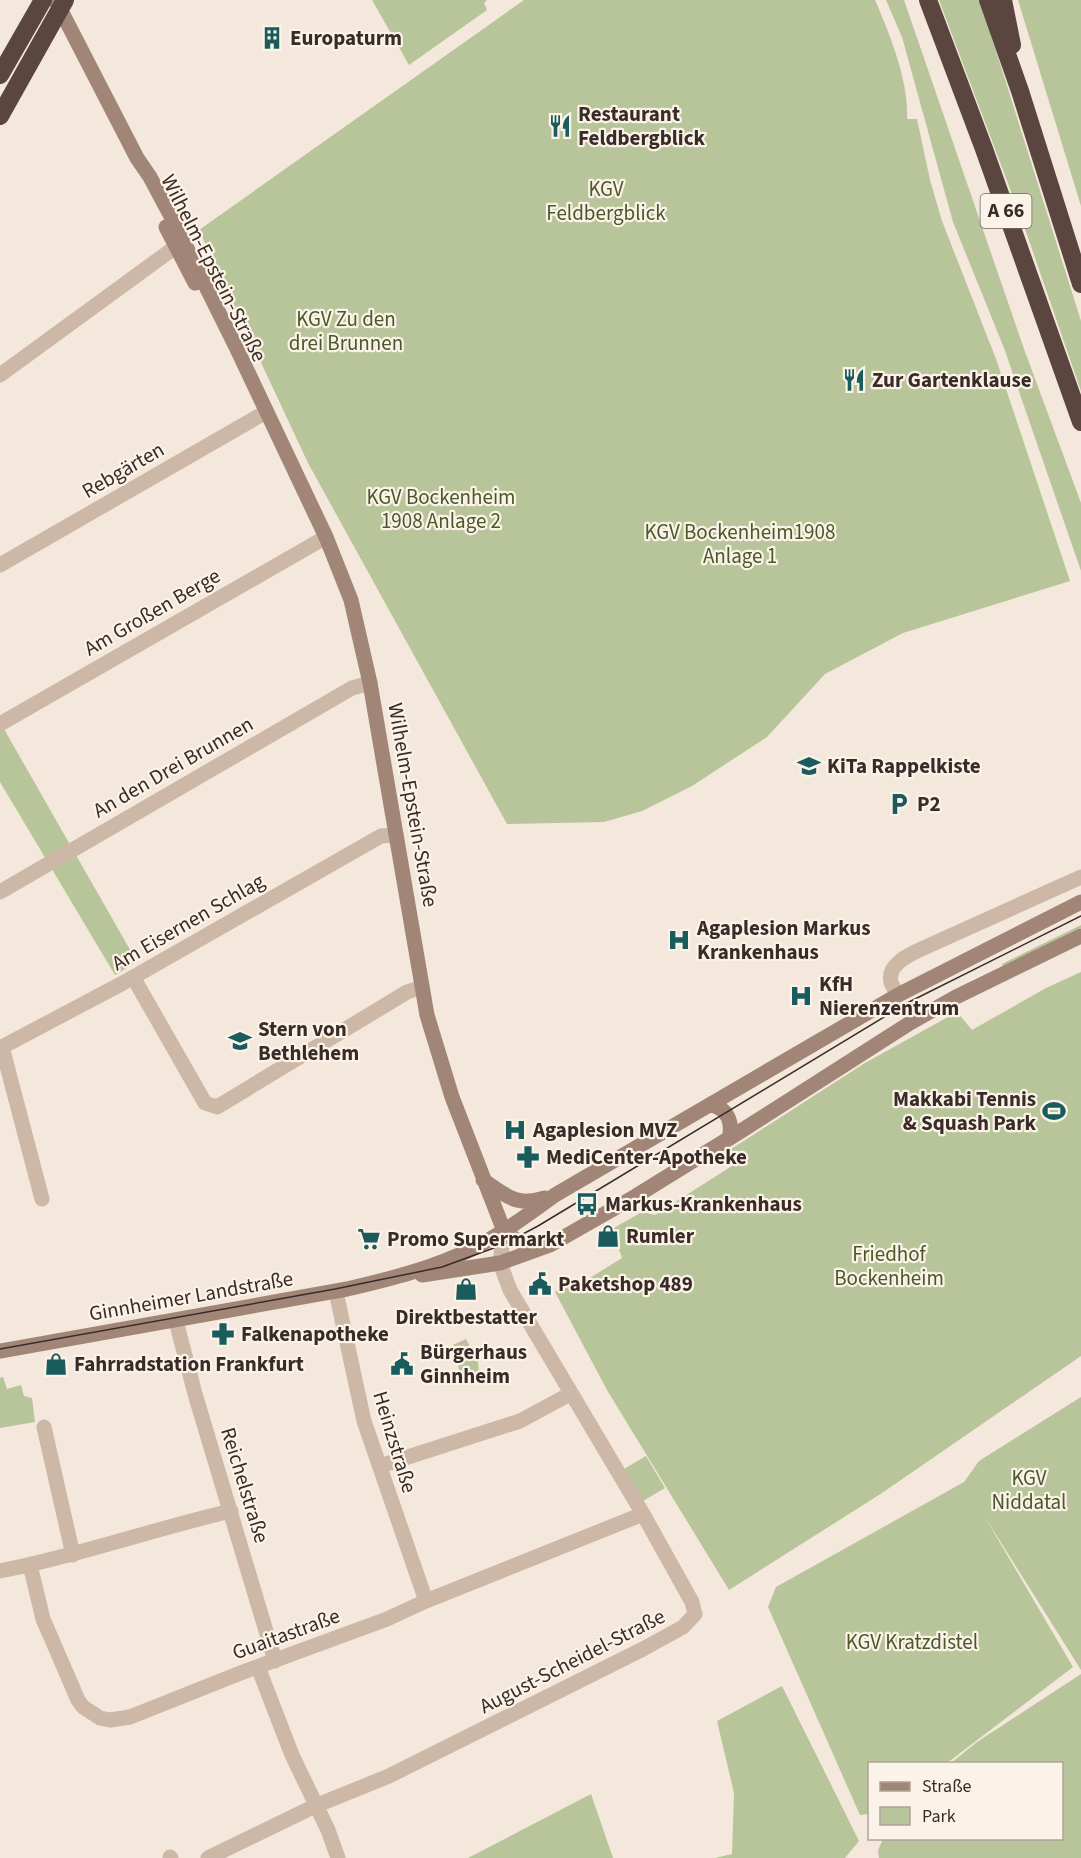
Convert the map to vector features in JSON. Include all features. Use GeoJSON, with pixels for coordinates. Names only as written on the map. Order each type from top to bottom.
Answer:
{"type":"FeatureCollection","features":[{"type":"Feature","properties":{"kind":"highway"},"geometry":{"type":"LineString","coordinates":[[0,75],[43,0]]}},
{"type":"Feature","properties":{"kind":"highway"},"geometry":{"type":"LineString","coordinates":[[0,116],[65,0]]}},
{"type":"Feature","properties":{"kind":"highway","name":"A 66"},"geometry":{"type":"LineString","coordinates":[[928,0],[984,149],[1081,422]]}},
{"type":"Feature","properties":{"kind":"highway","name":"A 66"},"geometry":{"type":"LineString","coordinates":[[988,0],[1020,91],[1081,284]]}},
{"type":"Feature","properties":{"kind":"highway"},"geometry":{"type":"LineString","coordinates":[[1003,0],[1020,91]]}},
{"type":"Feature","properties":{"kind":"main road","name":"Wilhelm-Epstein-Straße"},"geometry":{"type":"LineString","coordinates":[[56,0],[137,158],[150,177],[181,245],[258,395],[326,537],[351,600],[370,683],[427,1015],[441,1067],[504,1231]]}},
{"type":"Feature","properties":{"kind":"main road","name":"Ginnheimer Landstraße"},"geometry":{"type":"LineString","coordinates":[[0,1352],[336,1292],[390,1279],[453,1257],[504,1231],[555,1195],[898,995],[1081,902]]}},
{"type":"Feature","properties":{"kind":"main road","name":"Ginnheimer Landstraße"},"geometry":{"type":"LineString","coordinates":[[390,1279],[500,1263],[550,1245],[636,1196],[910,1023],[956,997],[1081,936]]}},
{"type":"Feature","properties":{"kind":"main road"},"geometry":{"type":"LineString","coordinates":[[711,1105],[722,1108],[729,1118],[731,1127],[729,1138]]}},
{"type":"Feature","properties":{"kind":"main road"},"geometry":{"type":"LineString","coordinates":[[483,1180],[512,1200],[521,1202],[534,1202],[555,1195]]}},
{"type":"Feature","properties":{"kind":"main road"},"geometry":{"type":"LineString","coordinates":[[504,1231],[519,1242],[532,1247],[550,1245]]}},
{"type":"Feature","properties":{"kind":"street"},"geometry":{"type":"LineString","coordinates":[[0,375],[181,245]]}},
{"type":"Feature","properties":{"kind":"street","name":"Rebgärten"},"geometry":{"type":"LineString","coordinates":[[0,565],[266,412]]}},
{"type":"Feature","properties":{"kind":"street","name":"Am Großen Berge"},"geometry":{"type":"LineString","coordinates":[[0,724],[326,537]]}},
{"type":"Feature","properties":{"kind":"street","name":"An den Drei Brunnen"},"geometry":{"type":"LineString","coordinates":[[0,892],[352,688],[370,683]]}},
{"type":"Feature","properties":{"kind":"street","name":"Am Eisernen Schlag"},"geometry":{"type":"LineString","coordinates":[[42,1199],[1,1047],[133,977],[381,836],[396,835]]}},
{"type":"Feature","properties":{"kind":"street"},"geometry":{"type":"LineString","coordinates":[[898,995],[890,976],[896,965],[905,958],[1081,878]]}},
{"type":"Feature","properties":{"kind":"street"},"geometry":{"type":"LineString","coordinates":[[133,977],[205,1103],[214,1107],[218,1107],[407,992],[422,987]]}},
{"type":"Feature","properties":{"kind":"street","name":"August-Scheidel-Straße"},"geometry":{"type":"LineString","coordinates":[[315,1806],[389,1776],[643,1649],[693,1619],[695,1609],[643,1514],[515,1300],[500,1263],[504,1231]]}},
{"type":"Feature","properties":{"kind":"street","name":"Heinzstraße"},"geometry":{"type":"LineString","coordinates":[[336,1292],[364,1421],[426,1601]]}},
{"type":"Feature","properties":{"kind":"street","name":"Reichelstraße"},"geometry":{"type":"LineString","coordinates":[[176,1321],[195,1394],[275,1661]]}},
{"type":"Feature","properties":{"kind":"street"},"geometry":{"type":"LineString","coordinates":[[380,1466],[520,1421],[570,1394]]}},
{"type":"Feature","properties":{"kind":"street"},"geometry":{"type":"LineString","coordinates":[[44,1427],[73,1555]]}},
{"type":"Feature","properties":{"kind":"street"},"geometry":{"type":"LineString","coordinates":[[0,1571],[73,1555],[191,1520],[231,1511]]}},
{"type":"Feature","properties":{"kind":"street","name":"Guaitastraße"},"geometry":{"type":"LineString","coordinates":[[30,1565],[44,1619],[78,1700],[93,1714],[110,1720],[130,1717],[387,1619],[426,1601],[643,1514]]}},
{"type":"Feature","properties":{"kind":"street"},"geometry":{"type":"LineString","coordinates":[[258,1667],[292,1755],[328,1830],[338,1858]]}},
{"type":"Feature","properties":{"kind":"street"},"geometry":{"type":"LineString","coordinates":[[208,1858],[315,1806]]}},
{"type":"Feature","properties":{"kind":"green space"},"geometry":{"type":"Polygon","coordinates":[[[372,0],[487,0],[484,3],[487,10],[409,65],[372,0]]]}},
{"type":"Feature","properties":{"kind":"green space"},"geometry":{"type":"Polygon","coordinates":[[[524,0],[875,0],[902,74],[907,119],[917,119],[930,180],[942,221],[996,359],[1070,581],[903,633],[825,674],[767,737],[692,786],[642,811],[604,822],[507,824],[308,463],[199,230],[524,0]]]}},
{"type":"Feature","properties":{"kind":"green space"},"geometry":{"type":"Polygon","coordinates":[[[886,0],[904,0],[1024,349],[1081,503],[1081,571],[1004,348],[953,222],[902,37],[886,0]]]}},
{"type":"Feature","properties":{"kind":"green space"},"geometry":{"type":"Polygon","coordinates":[[[939,0],[980,0],[1081,321],[1081,391],[1024,226],[939,0]]]}},
{"type":"Feature","properties":{"kind":"green space"},"geometry":{"type":"Polygon","coordinates":[[[1018,0],[1081,0],[1081,206],[1018,0]]]}},
{"type":"Feature","properties":{"kind":"green space"},"geometry":{"type":"Polygon","coordinates":[[[0,722],[137,962],[115,975],[0,782],[0,722]]]}},
{"type":"Feature","properties":{"kind":"green space"},"geometry":{"type":"Polygon","coordinates":[[[1081,925],[1081,928],[1003,967],[1002,964],[1081,925]]]}},
{"type":"Feature","properties":{"kind":"green space","name":"Friedhof Bockenheim"},"geometry":{"type":"Polygon","coordinates":[[[1081,972],[1081,1356],[882,1493],[729,1590],[607,1390],[555,1292],[573,1281],[577,1286],[622,1258],[612,1229],[642,1212],[655,1215],[735,1164],[728,1151],[865,1063],[957,1012],[972,1030],[1046,988],[1081,972]]]}},
{"type":"Feature","properties":{"kind":"green space"},"geometry":{"type":"Polygon","coordinates":[[[466,1339],[478,1362],[479,1372],[473,1380],[467,1382],[461,1378],[453,1345],[466,1339]]]}},
{"type":"Feature","properties":{"kind":"green space"},"geometry":{"type":"Polygon","coordinates":[[[3,1377],[7,1389],[21,1385],[24,1396],[32,1398],[35,1422],[0,1428],[0,1378],[3,1377]]]}},
{"type":"Feature","properties":{"kind":"green space","name":"KGV Kratzdistel"},"geometry":{"type":"Polygon","coordinates":[[[1081,1397],[1081,1670],[983,1514],[1073,1667],[948,1762],[868,1762],[868,1814],[860,1815],[768,1607],[776,1587],[964,1482],[979,1461],[1081,1397]]]}},
{"type":"Feature","properties":{"kind":"green space"},"geometry":{"type":"Polygon","coordinates":[[[646,1456],[665,1488],[643,1501],[624,1469],[646,1456]]]}},
{"type":"Feature","properties":{"kind":"green space"},"geometry":{"type":"Polygon","coordinates":[[[1081,1674],[1081,1858],[879,1858],[878,1850],[883,1840],[1063,1840],[1063,1762],[952,1762],[977,1742],[1081,1674]]]}},
{"type":"Feature","properties":{"kind":"green space"},"geometry":{"type":"Polygon","coordinates":[[[782,1686],[859,1841],[845,1858],[715,1858],[732,1854],[734,1793],[717,1721],[782,1686]]]}},
{"type":"Feature","properties":{"kind":"green space"},"geometry":{"type":"Polygon","coordinates":[[[591,1794],[613,1858],[468,1858],[591,1794]]]}},
{"type":"Feature","properties":{"kind":"tram line"},"geometry":{"type":"LineString","coordinates":[[0,1349],[335,1289],[442,1267],[502,1245],[538,1226],[909,1002],[1081,916]]}},
{"type":"Feature","properties":{"kind":"place","name":"Europaturm"},"geometry":{"type":"Point","coordinates":[272,38]}},
{"type":"Feature","properties":{"kind":"place","name":"Restaurant Feldbergblick"},"geometry":{"type":"Point","coordinates":[560,126]}},
{"type":"Feature","properties":{"kind":"place","name":"Zur Gartenklause"},"geometry":{"type":"Point","coordinates":[854,380]}},
{"type":"Feature","properties":{"kind":"place","name":"KiTa Rappelkiste"},"geometry":{"type":"Point","coordinates":[809,766]}},
{"type":"Feature","properties":{"kind":"place","name":"P2"},"geometry":{"type":"Point","coordinates":[899,804]}},
{"type":"Feature","properties":{"kind":"place","name":"Agaplesion Markus Krankenhaus"},"geometry":{"type":"Point","coordinates":[679,940]}},
{"type":"Feature","properties":{"kind":"place","name":"KfH Nierenzentrum"},"geometry":{"type":"Point","coordinates":[801,996]}},
{"type":"Feature","properties":{"kind":"place","name":"Stern von Bethlehem"},"geometry":{"type":"Point","coordinates":[240,1041]}},
{"type":"Feature","properties":{"kind":"place","name":"Makkabi Tennis & Squash Park"},"geometry":{"type":"Point","coordinates":[1054,1111]}},
{"type":"Feature","properties":{"kind":"place","name":"Agaplesion MVZ"},"geometry":{"type":"Point","coordinates":[515,1130]}},
{"type":"Feature","properties":{"kind":"place","name":"MediCenter-Apotheke"},"geometry":{"type":"Point","coordinates":[528,1157]}},
{"type":"Feature","properties":{"kind":"place","name":"Markus-Krankenhaus"},"geometry":{"type":"Point","coordinates":[587,1204]}},
{"type":"Feature","properties":{"kind":"place","name":"Rumler"},"geometry":{"type":"Point","coordinates":[608,1236]}},
{"type":"Feature","properties":{"kind":"place","name":"Promo Supermarkt"},"geometry":{"type":"Point","coordinates":[369,1239]}},
{"type":"Feature","properties":{"kind":"place","name":"Paketshop 489"},"geometry":{"type":"Point","coordinates":[540,1284]}},
{"type":"Feature","properties":{"kind":"place","name":"Direktbestatter"},"geometry":{"type":"Point","coordinates":[466,1289]}},
{"type":"Feature","properties":{"kind":"place","name":"Falkenapotheke"},"geometry":{"type":"Point","coordinates":[223,1334]}},
{"type":"Feature","properties":{"kind":"place","name":"Fahrradstation Frankfurt"},"geometry":{"type":"Point","coordinates":[56,1364]}},
{"type":"Feature","properties":{"kind":"place","name":"Bürgerhaus Ginnheim"},"geometry":{"type":"Point","coordinates":[402,1364]}},
{"type":"Feature","properties":{"kind":"park label","name":"KGV Feldbergblick"},"geometry":{"type":"Point","coordinates":[606,201]}},
{"type":"Feature","properties":{"kind":"park label","name":"KGV Zu den drei Brunnen"},"geometry":{"type":"Point","coordinates":[346,331]}},
{"type":"Feature","properties":{"kind":"park label","name":"KGV Bockenheim 1908 Anlage 2"},"geometry":{"type":"Point","coordinates":[441,509]}},
{"type":"Feature","properties":{"kind":"park label","name":"KGV Bockenheim1908 Anlage 1"},"geometry":{"type":"Point","coordinates":[740,544]}},
{"type":"Feature","properties":{"kind":"park label","name":"KGV Niddatal"},"geometry":{"type":"Point","coordinates":[1029,1490]}}]}
